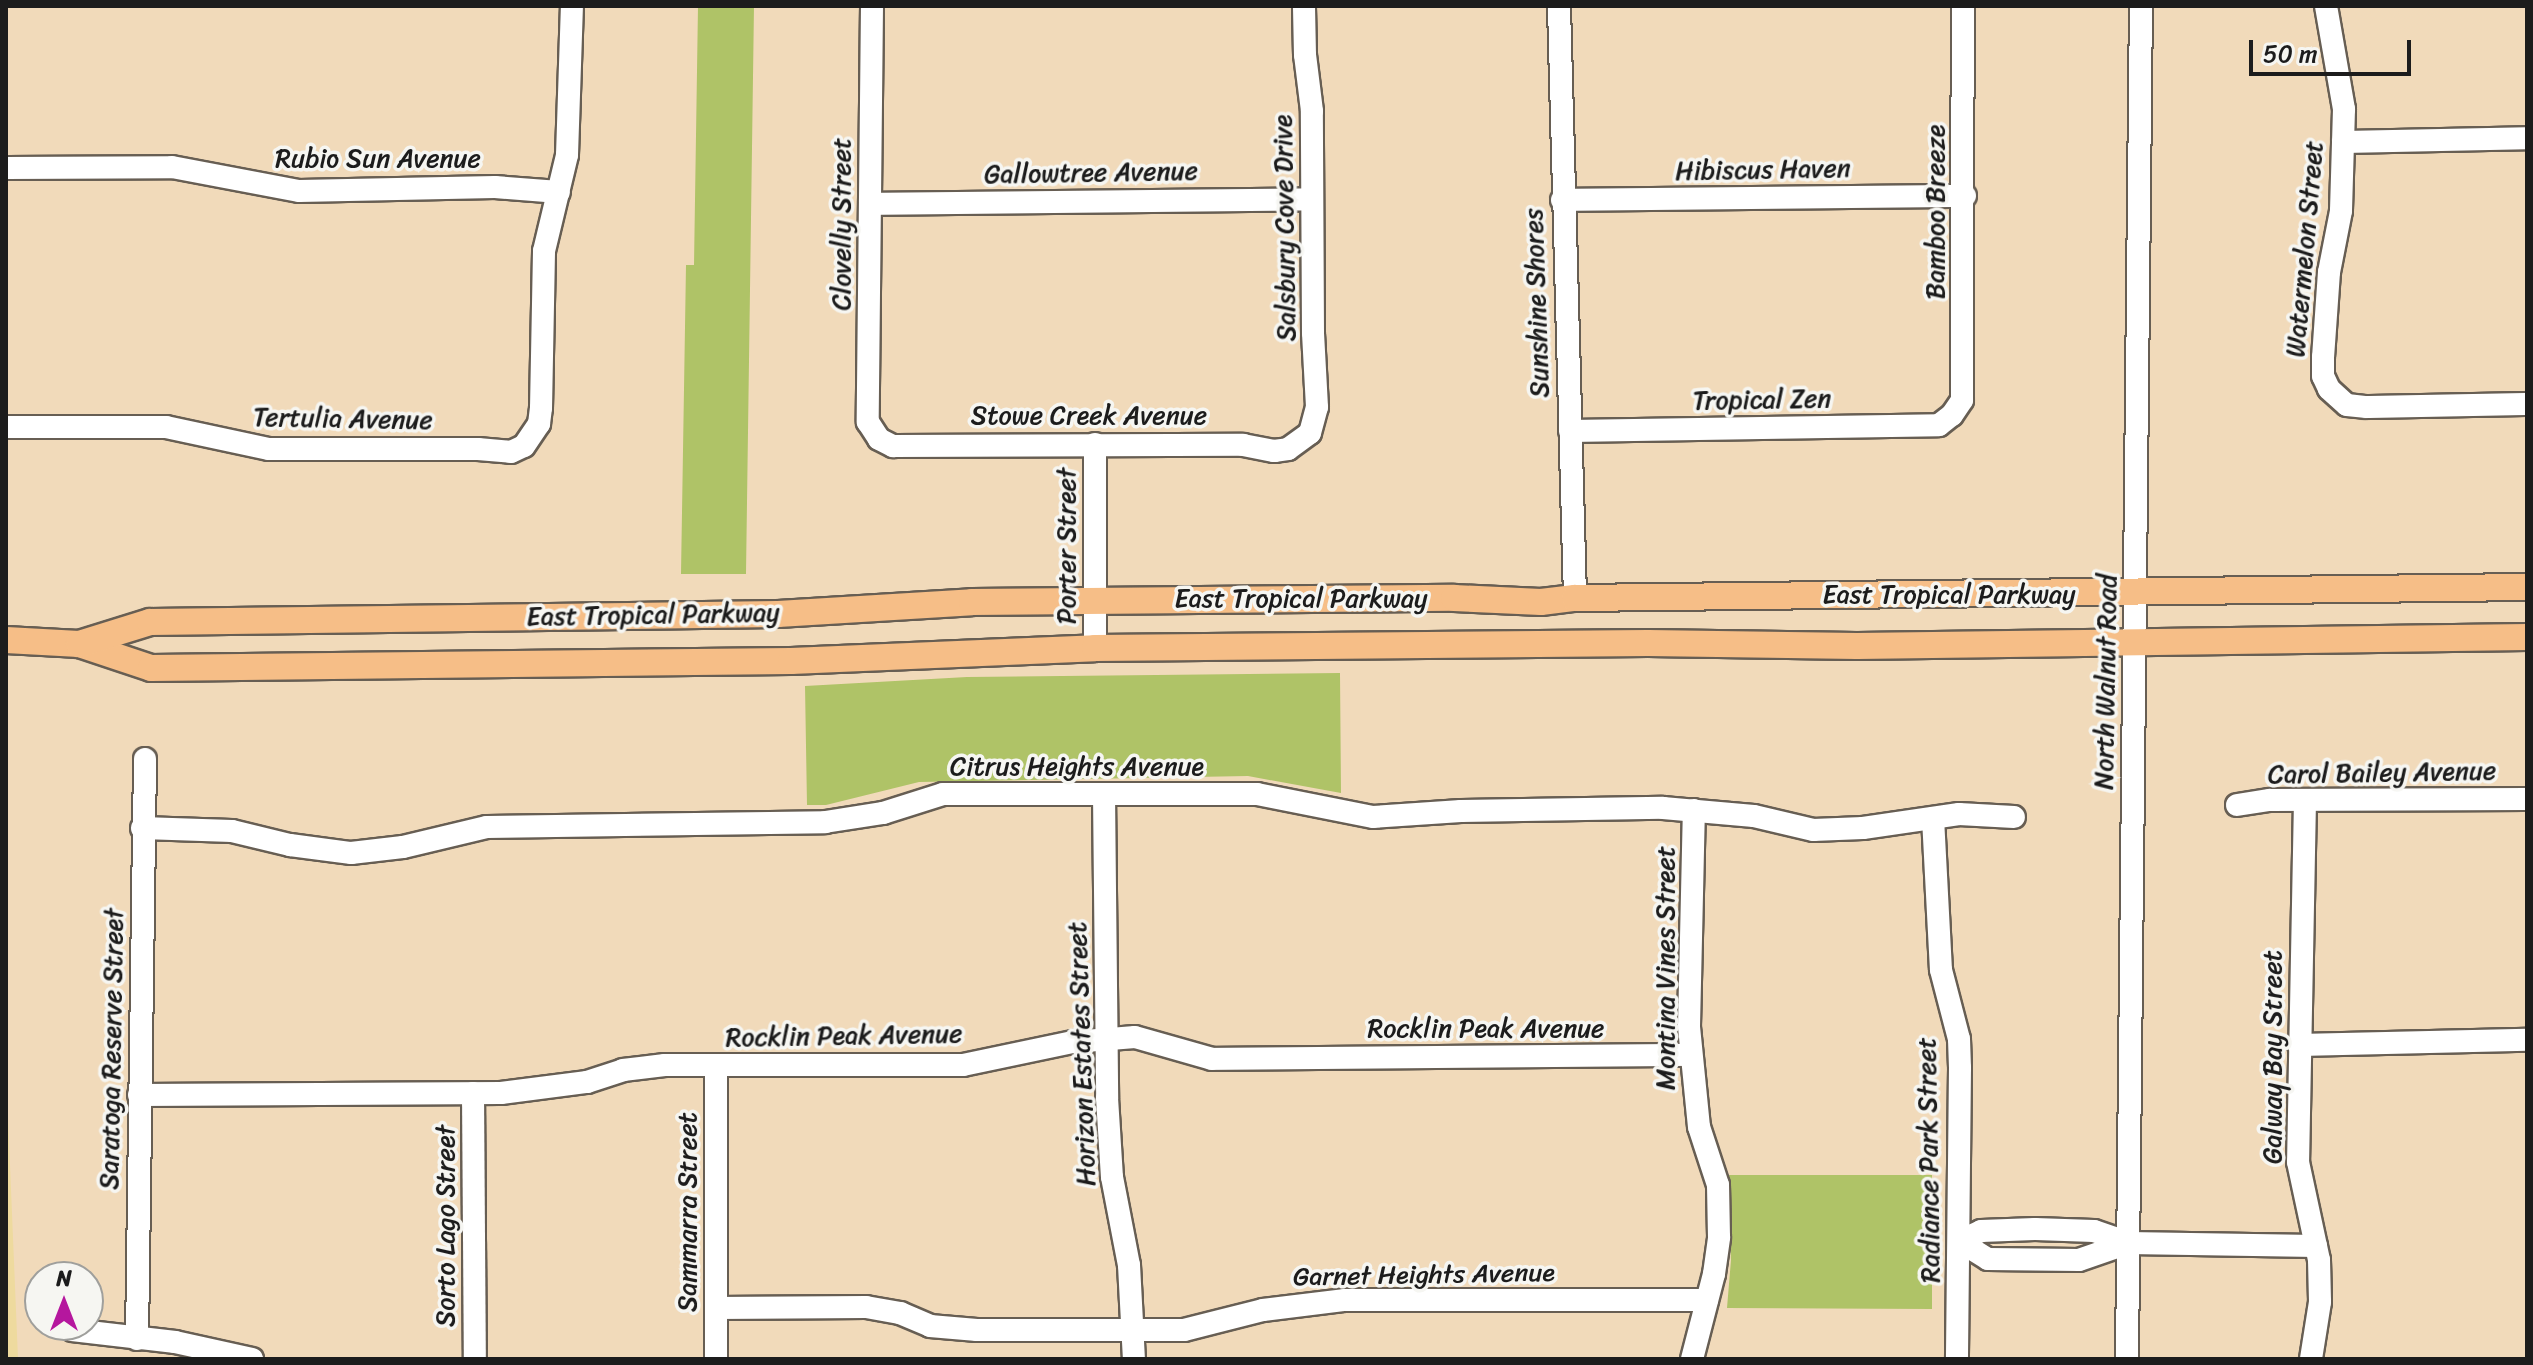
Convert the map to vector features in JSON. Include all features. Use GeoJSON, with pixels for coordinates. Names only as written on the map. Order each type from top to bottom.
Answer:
{"type":"FeatureCollection","features":[{"type":"Feature","properties":{"kind":"main road","name":"East Tropical Parkway"},"geometry":{"type":"LineString","coordinates":[[79,644],[150,622],[778,614],[926,604],[1095,600],[1454,598],[1541,602],[1575,598],[2135,594],[2527,587]]}},
{"type":"Feature","properties":{"kind":"main road","name":"East Tropical Parkway"},"geometry":{"type":"LineString","coordinates":[[6,640],[79,644],[151,668],[791,661],[1095,648],[2134,644],[2527,637]]}},
{"type":"Feature","properties":{"kind":"street"},"geometry":{"type":"LineString","coordinates":[[559,192],[567,155],[572,6]]}},
{"type":"Feature","properties":{"kind":"street","name":"Clovelly Street"},"geometry":{"type":"LineString","coordinates":[[872,6],[868,422],[879,439]]}},
{"type":"Feature","properties":{"kind":"street","name":"Salsbury Cove Drive"},"geometry":{"type":"LineString","coordinates":[[1299,443],[1310,433],[1317,407],[1312,111],[1304,6]]}},
{"type":"Feature","properties":{"kind":"street","name":"Sunshine Shores"},"geometry":{"type":"LineString","coordinates":[[1559,6],[1575,598]]}},
{"type":"Feature","properties":{"kind":"street","name":"Bamboo Breeze"},"geometry":{"type":"LineString","coordinates":[[1952,415],[1962,400],[1965,196],[1963,6]]}},
{"type":"Feature","properties":{"kind":"street","name":"North Walnut Road"},"geometry":{"type":"LineString","coordinates":[[2127,1359],[2141,6]]}},
{"type":"Feature","properties":{"kind":"street","name":"Watermelon Street"},"geometry":{"type":"LineString","coordinates":[[2326,6],[2344,109],[2341,211],[2329,272],[2323,376],[2337,398],[2347,405],[2527,404]]}},
{"type":"Feature","properties":{"kind":"street"},"geometry":{"type":"LineString","coordinates":[[2343,142],[2527,138]]}},
{"type":"Feature","properties":{"kind":"street","name":"Rubio Sun Avenue"},"geometry":{"type":"LineString","coordinates":[[6,168],[172,167],[299,191],[495,187],[559,192]]}},
{"type":"Feature","properties":{"kind":"street","name":"Tertulia Avenue"},"geometry":{"type":"LineString","coordinates":[[6,427],[166,427],[269,449],[478,449],[511,452],[532,439],[541,408],[544,251],[559,192]]}},
{"type":"Feature","properties":{"kind":"street","name":"Hibiscus Haven"},"geometry":{"type":"LineString","coordinates":[[1562,200],[1965,196]]}},
{"type":"Feature","properties":{"kind":"street","name":"Gallowtree Avenue"},"geometry":{"type":"LineString","coordinates":[[870,204],[1312,199]]}},
{"type":"Feature","properties":{"kind":"street","name":"Tropical Zen"},"geometry":{"type":"LineString","coordinates":[[1570,431],[1939,425],[1952,415]]}},
{"type":"Feature","properties":{"kind":"street","name":"Stowe Creek Avenue"},"geometry":{"type":"LineString","coordinates":[[879,439],[893,446],[1243,445],[1274,451],[1299,443]]}},
{"type":"Feature","properties":{"kind":"street","name":"Porter Street"},"geometry":{"type":"LineString","coordinates":[[1095,444],[1095,648]]}},
{"type":"Feature","properties":{"kind":"street","name":"Saratoga Reserve Street"},"geometry":{"type":"LineString","coordinates":[[137,1339],[145,759]]}},
{"type":"Feature","properties":{"kind":"street","name":"Citrus Heights Avenue"},"geometry":{"type":"LineString","coordinates":[[142,828],[232,831],[290,845],[351,853],[403,847],[487,827],[825,822],[883,813],[943,794],[1257,794],[1373,817],[1538,809],[1694,810],[1754,816],[1813,830],[1863,828],[1959,814],[2014,817]]}},
{"type":"Feature","properties":{"kind":"street","name":"Horizon Estates Street"},"geometry":{"type":"LineString","coordinates":[[1104,794],[1105,1039],[1112,1177],[1129,1265],[1134,1359]]}},
{"type":"Feature","properties":{"kind":"street","name":"Carol Bailey Avenue"},"geometry":{"type":"LineString","coordinates":[[2237,805],[2305,800],[2527,799]]}},
{"type":"Feature","properties":{"kind":"street","name":"Galway Bay Street"},"geometry":{"type":"LineString","coordinates":[[2305,800],[2298,1162],[2316,1246],[2320,1302],[2311,1359]]}},
{"type":"Feature","properties":{"kind":"street","name":"Montina Vines Street"},"geometry":{"type":"LineString","coordinates":[[1692,1359],[1719,1237],[1718,1185],[1699,1127],[1691,1055],[1694,810]]}},
{"type":"Feature","properties":{"kind":"street","name":"Radiance Park Street"},"geometry":{"type":"LineString","coordinates":[[1933,818],[1941,970],[1960,1053],[1957,1359]]}},
{"type":"Feature","properties":{"kind":"street","name":"Rocklin Peak Avenue"},"geometry":{"type":"LineString","coordinates":[[139,1095],[539,1090],[587,1082],[637,1068],[963,1065],[1054,1045],[1135,1037],[1212,1059],[1691,1055]]}},
{"type":"Feature","properties":{"kind":"street"},"geometry":{"type":"LineString","coordinates":[[2299,1045],[2527,1040]]}},
{"type":"Feature","properties":{"kind":"street","name":"Sammarra Street"},"geometry":{"type":"LineString","coordinates":[[716,1065],[716,1359]]}},
{"type":"Feature","properties":{"kind":"street","name":"Sorto Lago Street"},"geometry":{"type":"LineString","coordinates":[[473,1093],[475,1359]]}},
{"type":"Feature","properties":{"kind":"street"},"geometry":{"type":"LineString","coordinates":[[1959,1241],[1981,1231],[2035,1229],[2094,1231],[2128,1243],[2316,1246]]}},
{"type":"Feature","properties":{"kind":"street"},"geometry":{"type":"LineString","coordinates":[[1959,1241],[1988,1259],[2079,1260],[2128,1243]]}},
{"type":"Feature","properties":{"kind":"street","name":"Garnet Heights Avenue"},"geometry":{"type":"LineString","coordinates":[[716,1308],[866,1307],[900,1313],[930,1326],[977,1330],[1184,1330],[1263,1310],[1345,1300],[1707,1300]]}},
{"type":"Feature","properties":{"kind":"street"},"geometry":{"type":"LineString","coordinates":[[104,1334],[175,1342],[252,1359]]}},
{"type":"Feature","properties":{"kind":"green space"},"geometry":{"type":"Polygon","coordinates":[[[698,6],[754,6],[746,574],[681,574],[686,265],[694,265],[698,6]]]}},
{"type":"Feature","properties":{"kind":"green space"},"geometry":{"type":"Polygon","coordinates":[[[1340,673],[1341,793],[1248,776],[919,782],[826,805],[807,805],[805,686],[967,677],[1340,673]]]}},
{"type":"Feature","properties":{"kind":"green space"},"geometry":{"type":"Polygon","coordinates":[[[1727,1175],[1932,1175],[1932,1309],[1727,1308],[1731,1260],[1727,1175]]]}},
{"type":"Feature","properties":{"kind":"sand"},"geometry":{"type":"Polygon","coordinates":[[[6,1068],[18,1359],[6,1359],[6,1068]]]}}]}
